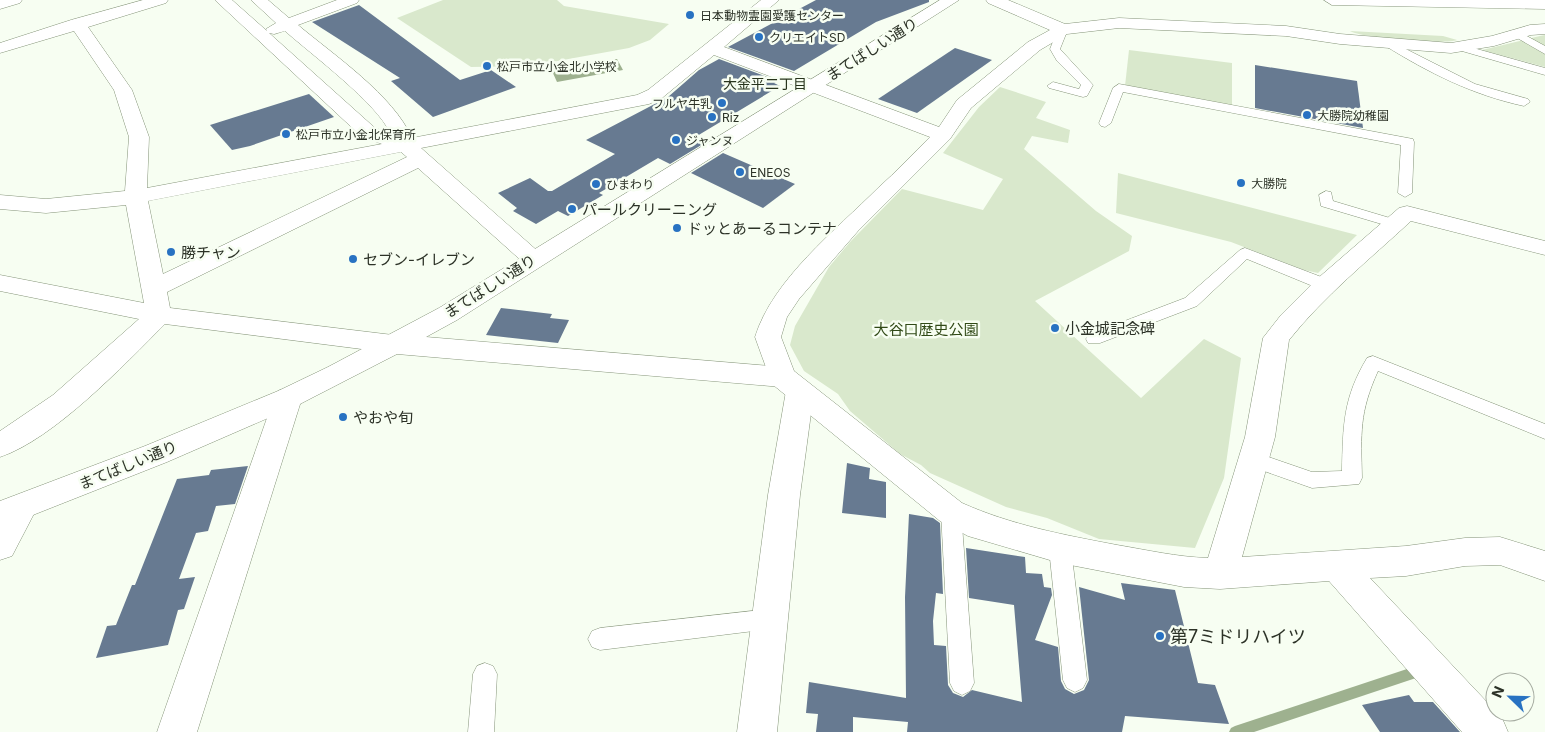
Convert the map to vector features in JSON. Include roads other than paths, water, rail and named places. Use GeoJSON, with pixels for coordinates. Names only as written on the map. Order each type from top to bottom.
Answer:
{"type":"FeatureCollection","features":[{"type":"Feature","properties":{"kind":"street"},"geometry":{"type":"LineString","coordinates":[[0,4],[14,0]]}},
{"type":"Feature","properties":{"kind":"street"},"geometry":{"type":"LineString","coordinates":[[0,48],[77,23],[160,0]]}},
{"type":"Feature","properties":{"kind":"street"},"geometry":{"type":"LineString","coordinates":[[223,0],[368,132],[413,152]]}},
{"type":"Feature","properties":{"kind":"street"},"geometry":{"type":"LineString","coordinates":[[259,0],[375,100],[396,124],[413,152],[533,259]]}},
{"type":"Feature","properties":{"kind":"street"},"geometry":{"type":"LineString","coordinates":[[261,33],[351,0]]}},
{"type":"Feature","properties":{"kind":"street"},"geometry":{"type":"LineString","coordinates":[[0,202],[46,206],[136,197],[413,152],[642,100],[656,94],[771,0]]}},
{"type":"Feature","properties":{"kind":"street","name":"まてばしい通り"},"geometry":{"type":"LineString","coordinates":[[10,512],[288,398],[448,314],[533,259],[950,0]]}},
{"type":"Feature","properties":{"kind":"street"},"geometry":{"type":"LineString","coordinates":[[994,0],[1063,29]]}},
{"type":"Feature","properties":{"kind":"street"},"geometry":{"type":"LineString","coordinates":[[1332,0],[1545,4]]}},
{"type":"Feature","properties":{"kind":"street"},"geometry":{"type":"LineString","coordinates":[[77,23],[123,90],[139,137],[136,197],[159,315]]}},
{"type":"Feature","properties":{"kind":"street"},"geometry":{"type":"LineString","coordinates":[[1545,29],[1516,33],[1494,41],[1459,47],[1414,46],[1286,31],[1119,23],[1063,29],[1034,46],[970,98],[943,135],[885,194],[850,226],[790,293],[774,317],[768,337],[791,384],[952,512],[980,526],[1060,549],[1184,572],[1220,574],[1336,564],[1406,561],[1465,552],[1500,551],[1545,566]]}},
{"type":"Feature","properties":{"kind":"street"},"geometry":{"type":"LineString","coordinates":[[711,48],[943,135]]}},
{"type":"Feature","properties":{"kind":"street"},"geometry":{"type":"LineString","coordinates":[[154,288],[413,152]]}},
{"type":"Feature","properties":{"kind":"street"},"geometry":{"type":"LineString","coordinates":[[1220,574],[1260,437],[1276,338],[1290,321],[1402,210],[1545,248]]}},
{"type":"Feature","properties":{"kind":"street"},"geometry":{"type":"LineString","coordinates":[[0,283],[159,315],[392,344],[791,384]]}},
{"type":"Feature","properties":{"kind":"street"},"geometry":{"type":"LineString","coordinates":[[0,445],[18,436],[103,370],[159,315]]}},
{"type":"Feature","properties":{"kind":"street"},"geometry":{"type":"LineString","coordinates":[[757,732],[770,620],[791,384]]}},
{"type":"Feature","properties":{"kind":"street"},"geometry":{"type":"LineString","coordinates":[[177,732],[288,398]]}},
{"type":"Feature","properties":{"kind":"street"},"geometry":{"type":"LineString","coordinates":[[0,546],[10,512]]}},
{"type":"Feature","properties":{"kind":"street"},"geometry":{"type":"LineString","coordinates":[[1336,564],[1488,732]]}},
{"type":"Feature","properties":{"kind":"lane"},"geometry":{"type":"LineString","coordinates":[[1054,86],[1083,94],[1086,85],[1061,59],[1055,48],[1063,29]]}},
{"type":"Feature","properties":{"kind":"lane"},"geometry":{"type":"LineString","coordinates":[[1516,33],[1545,51]]}},
{"type":"Feature","properties":{"kind":"lane"},"geometry":{"type":"LineString","coordinates":[[1388,43],[1468,86],[1489,95],[1524,102]]}},
{"type":"Feature","properties":{"kind":"lane"},"geometry":{"type":"LineString","coordinates":[[1459,47],[1545,72]]}},
{"type":"Feature","properties":{"kind":"lane"},"geometry":{"type":"LineString","coordinates":[[1105,123],[1119,88],[1408,142],[1402,210],[1326,203],[1326,195]]}},
{"type":"Feature","properties":{"kind":"lane"},"geometry":{"type":"LineString","coordinates":[[1094,339],[1191,302],[1245,253],[1326,285]]}},
{"type":"Feature","properties":{"kind":"lane"},"geometry":{"type":"LineString","coordinates":[[1254,460],[1312,480],[1352,478],[1352,422],[1358,397],[1373,362],[1545,432]]}},
{"type":"Feature","properties":{"kind":"lane"},"geometry":{"type":"LineString","coordinates":[[952,512],[962,683]]}},
{"type":"Feature","properties":{"kind":"lane"},"geometry":{"type":"LineString","coordinates":[[1060,549],[1075,680]]}},
{"type":"Feature","properties":{"kind":"lane"},"geometry":{"type":"LineString","coordinates":[[600,638],[770,620]]}},
{"type":"Feature","properties":{"kind":"lane"},"geometry":{"type":"LineString","coordinates":[[481,732],[485,674]]}},
{"type":"Feature","properties":{"kind":"waterway"},"geometry":{"type":"LineString","coordinates":[[1235,732],[1419,671]]}},
{"type":"Feature","properties":{"kind":"place","name":"日本動物霊園愛護センター"},"geometry":{"type":"Point","coordinates":[690,15]}},
{"type":"Feature","properties":{"kind":"place","name":"クリエイトSD"},"geometry":{"type":"Point","coordinates":[759,37]}},
{"type":"Feature","properties":{"kind":"place","name":"松戸市立小金北小学校"},"geometry":{"type":"Point","coordinates":[487,66]}},
{"type":"Feature","properties":{"kind":"place","name":"フルヤ牛乳"},"geometry":{"type":"Point","coordinates":[722,103]}},
{"type":"Feature","properties":{"kind":"place","name":"大勝院幼稚園"},"geometry":{"type":"Point","coordinates":[1307,115]}},
{"type":"Feature","properties":{"kind":"place","name":"Riz"},"geometry":{"type":"Point","coordinates":[712,117]}},
{"type":"Feature","properties":{"kind":"place","name":"松戸市立小金北保育所"},"geometry":{"type":"Point","coordinates":[286,134]}},
{"type":"Feature","properties":{"kind":"place","name":"ジャンヌ"},"geometry":{"type":"Point","coordinates":[676,140]}},
{"type":"Feature","properties":{"kind":"place","name":"ENEOS"},"geometry":{"type":"Point","coordinates":[740,172]}},
{"type":"Feature","properties":{"kind":"place","name":"大勝院"},"geometry":{"type":"Point","coordinates":[1241,183]}},
{"type":"Feature","properties":{"kind":"place","name":"ひまわり"},"geometry":{"type":"Point","coordinates":[596,184]}},
{"type":"Feature","properties":{"kind":"place","name":"パールクリーニング"},"geometry":{"type":"Point","coordinates":[572,209]}},
{"type":"Feature","properties":{"kind":"place","name":"ドッとあーるコンテナ"},"geometry":{"type":"Point","coordinates":[677,228]}},
{"type":"Feature","properties":{"kind":"place","name":"勝チャン"},"geometry":{"type":"Point","coordinates":[171,252]}},
{"type":"Feature","properties":{"kind":"place","name":"セブン-イレブン"},"geometry":{"type":"Point","coordinates":[353,259]}},
{"type":"Feature","properties":{"kind":"place","name":"小金城記念碑"},"geometry":{"type":"Point","coordinates":[1055,328]}},
{"type":"Feature","properties":{"kind":"place","name":"やおや旬"},"geometry":{"type":"Point","coordinates":[343,417]}},
{"type":"Feature","properties":{"kind":"place","name":"第7ミドリハイツ"},"geometry":{"type":"Point","coordinates":[1160,636]}},
{"type":"Feature","properties":{"kind":"district","name":"大金平二丁目"},"geometry":{"type":"Point","coordinates":[765,83]}},
{"type":"Feature","properties":{"kind":"park label","name":"大谷口歴史公園"},"geometry":{"type":"Point","coordinates":[926,329]}}]}
